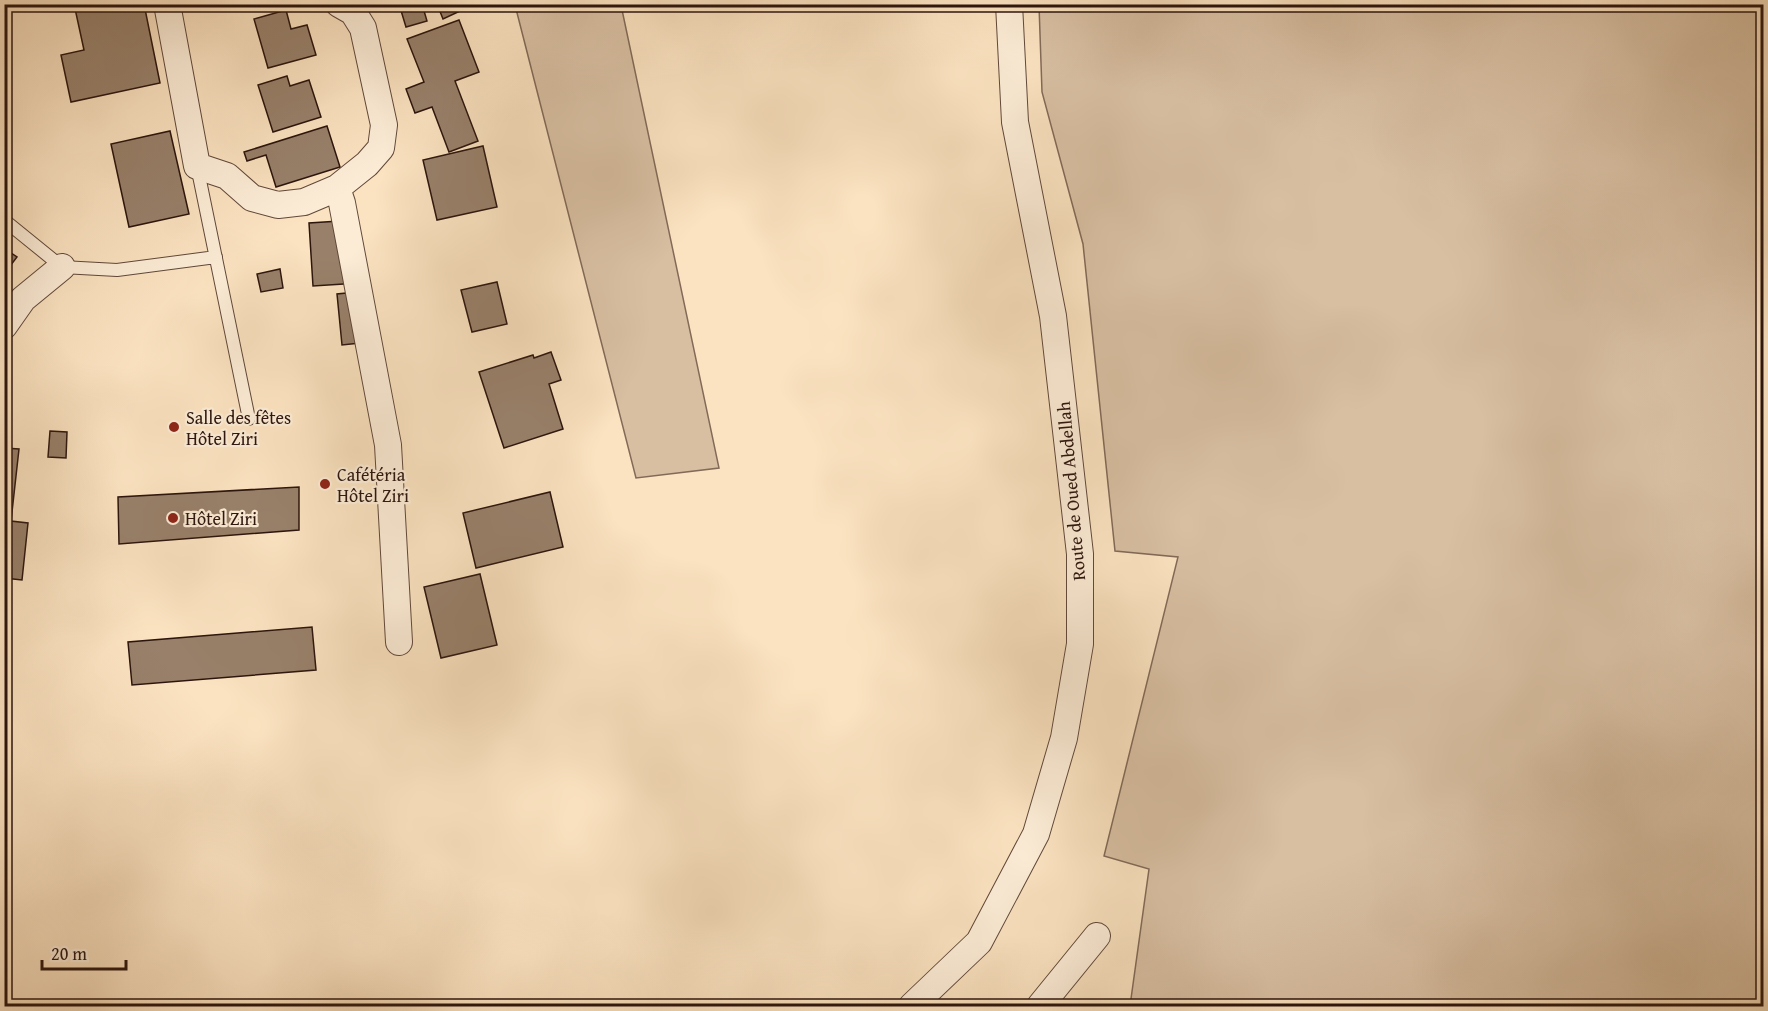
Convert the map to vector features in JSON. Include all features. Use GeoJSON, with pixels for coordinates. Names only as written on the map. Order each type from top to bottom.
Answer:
{"type":"FeatureCollection","features":[{"type":"Feature","properties":{"kind":"street"},"geometry":{"type":"LineString","coordinates":[[167,4],[197,166],[227,176],[252,198],[278,206],[304,202],[337,188],[368,164],[381,148],[384,125],[363,28],[353,12],[339,4]]}},
{"type":"Feature","properties":{"kind":"street","name":"Route de Oued Abdellah"},"geometry":{"type":"LineString","coordinates":[[912,1006],[979,942],[1036,834],[1064,738],[1080,644],[1080,554],[1053,316],[1015,122],[1009,4]]}},
{"type":"Feature","properties":{"kind":"street"},"geometry":{"type":"LineString","coordinates":[[337,188],[342,203],[388,445],[399,642]]}},
{"type":"Feature","properties":{"kind":"street"},"geometry":{"type":"LineString","coordinates":[[4,326],[23,299],[62,267]]}},
{"type":"Feature","properties":{"kind":"street"},"geometry":{"type":"LineString","coordinates":[[1040,1006],[1097,936]]}},
{"type":"Feature","properties":{"kind":"lane"},"geometry":{"type":"LineString","coordinates":[[197,166],[249,419]]}},
{"type":"Feature","properties":{"kind":"lane"},"geometry":{"type":"LineString","coordinates":[[4,220],[62,267],[117,270],[216,257]]}},
{"type":"Feature","properties":{"kind":"shaded area"},"geometry":{"type":"Polygon","coordinates":[[[515,5],[621,5],[719,468],[636,478],[515,5]]]}},
{"type":"Feature","properties":{"kind":"shaded area"},"geometry":{"type":"Polygon","coordinates":[[[1039,5],[1763,5],[1763,1006],[1130,1006],[1149,869],[1104,856],[1178,557],[1115,551],[1083,244],[1042,92],[1039,5]]]}},
{"type":"Feature","properties":{"kind":"building"},"geometry":{"type":"Polygon","coordinates":[[[74,4],[144,4],[160,83],[71,102],[61,55],[84,50],[74,4]]]}},
{"type":"Feature","properties":{"kind":"building"},"geometry":{"type":"Polygon","coordinates":[[[399,4],[422,4],[427,21],[406,27],[399,4]]]}},
{"type":"Feature","properties":{"kind":"building"},"geometry":{"type":"Polygon","coordinates":[[[437,4],[475,4],[443,19],[437,4]]]}},
{"type":"Feature","properties":{"kind":"building"},"geometry":{"type":"Polygon","coordinates":[[[286,10],[291,29],[307,25],[316,55],[268,68],[254,19],[286,10]]]}},
{"type":"Feature","properties":{"kind":"building"},"geometry":{"type":"Polygon","coordinates":[[[459,20],[479,72],[455,81],[478,141],[449,152],[432,107],[415,113],[406,89],[424,82],[407,39],[459,20]]]}},
{"type":"Feature","properties":{"kind":"building"},"geometry":{"type":"Polygon","coordinates":[[[287,76],[290,86],[309,80],[321,117],[273,132],[258,85],[287,76]]]}},
{"type":"Feature","properties":{"kind":"building"},"geometry":{"type":"Polygon","coordinates":[[[327,126],[340,167],[276,187],[266,155],[247,161],[244,152],[327,126]]]}},
{"type":"Feature","properties":{"kind":"building"},"geometry":{"type":"Polygon","coordinates":[[[170,131],[189,214],[129,227],[111,144],[170,131]]]}},
{"type":"Feature","properties":{"kind":"building"},"geometry":{"type":"Polygon","coordinates":[[[483,146],[497,207],[437,220],[423,160],[483,146]]]}},
{"type":"Feature","properties":{"kind":"building"},"geometry":{"type":"Polygon","coordinates":[[[355,220],[359,283],[313,286],[309,223],[355,220]]]}},
{"type":"Feature","properties":{"kind":"building"},"geometry":{"type":"Polygon","coordinates":[[[4,248],[17,257],[4,274],[4,248]]]}},
{"type":"Feature","properties":{"kind":"building"},"geometry":{"type":"Polygon","coordinates":[[[280,269],[283,288],[261,292],[257,274],[280,269]]]}},
{"type":"Feature","properties":{"kind":"building"},"geometry":{"type":"Polygon","coordinates":[[[497,282],[507,324],[472,332],[461,290],[497,282]]]}},
{"type":"Feature","properties":{"kind":"building"},"geometry":{"type":"Polygon","coordinates":[[[356,292],[360,343],[342,345],[337,294],[356,292]]]}},
{"type":"Feature","properties":{"kind":"building"},"geometry":{"type":"Polygon","coordinates":[[[551,352],[561,380],[549,384],[563,429],[504,448],[479,372],[533,355],[534,358],[551,352]]]}},
{"type":"Feature","properties":{"kind":"building"},"geometry":{"type":"Polygon","coordinates":[[[50,431],[67,432],[66,458],[48,457],[50,431]]]}},
{"type":"Feature","properties":{"kind":"building"},"geometry":{"type":"Polygon","coordinates":[[[4,448],[19,449],[11,521],[28,523],[22,580],[4,578],[4,448]]]}},
{"type":"Feature","properties":{"kind":"building"},"geometry":{"type":"Polygon","coordinates":[[[299,487],[299,530],[119,544],[118,497],[299,487]]]}},
{"type":"Feature","properties":{"kind":"building"},"geometry":{"type":"Polygon","coordinates":[[[550,492],[563,547],[476,568],[463,513],[550,492]]]}},
{"type":"Feature","properties":{"kind":"building"},"geometry":{"type":"Polygon","coordinates":[[[480,574],[497,645],[441,658],[424,587],[480,574]]]}},
{"type":"Feature","properties":{"kind":"building"},"geometry":{"type":"Polygon","coordinates":[[[312,627],[316,670],[132,685],[128,642],[312,627]]]}},
{"type":"Feature","properties":{"kind":"place","name":"Salle des fêtes Hôtel Ziri"},"geometry":{"type":"Point","coordinates":[174,427]}},
{"type":"Feature","properties":{"kind":"place","name":"Cafétéria Hôtel Ziri"},"geometry":{"type":"Point","coordinates":[325,484]}},
{"type":"Feature","properties":{"kind":"place","name":"Hôtel Ziri"},"geometry":{"type":"Point","coordinates":[173,518]}}]}
